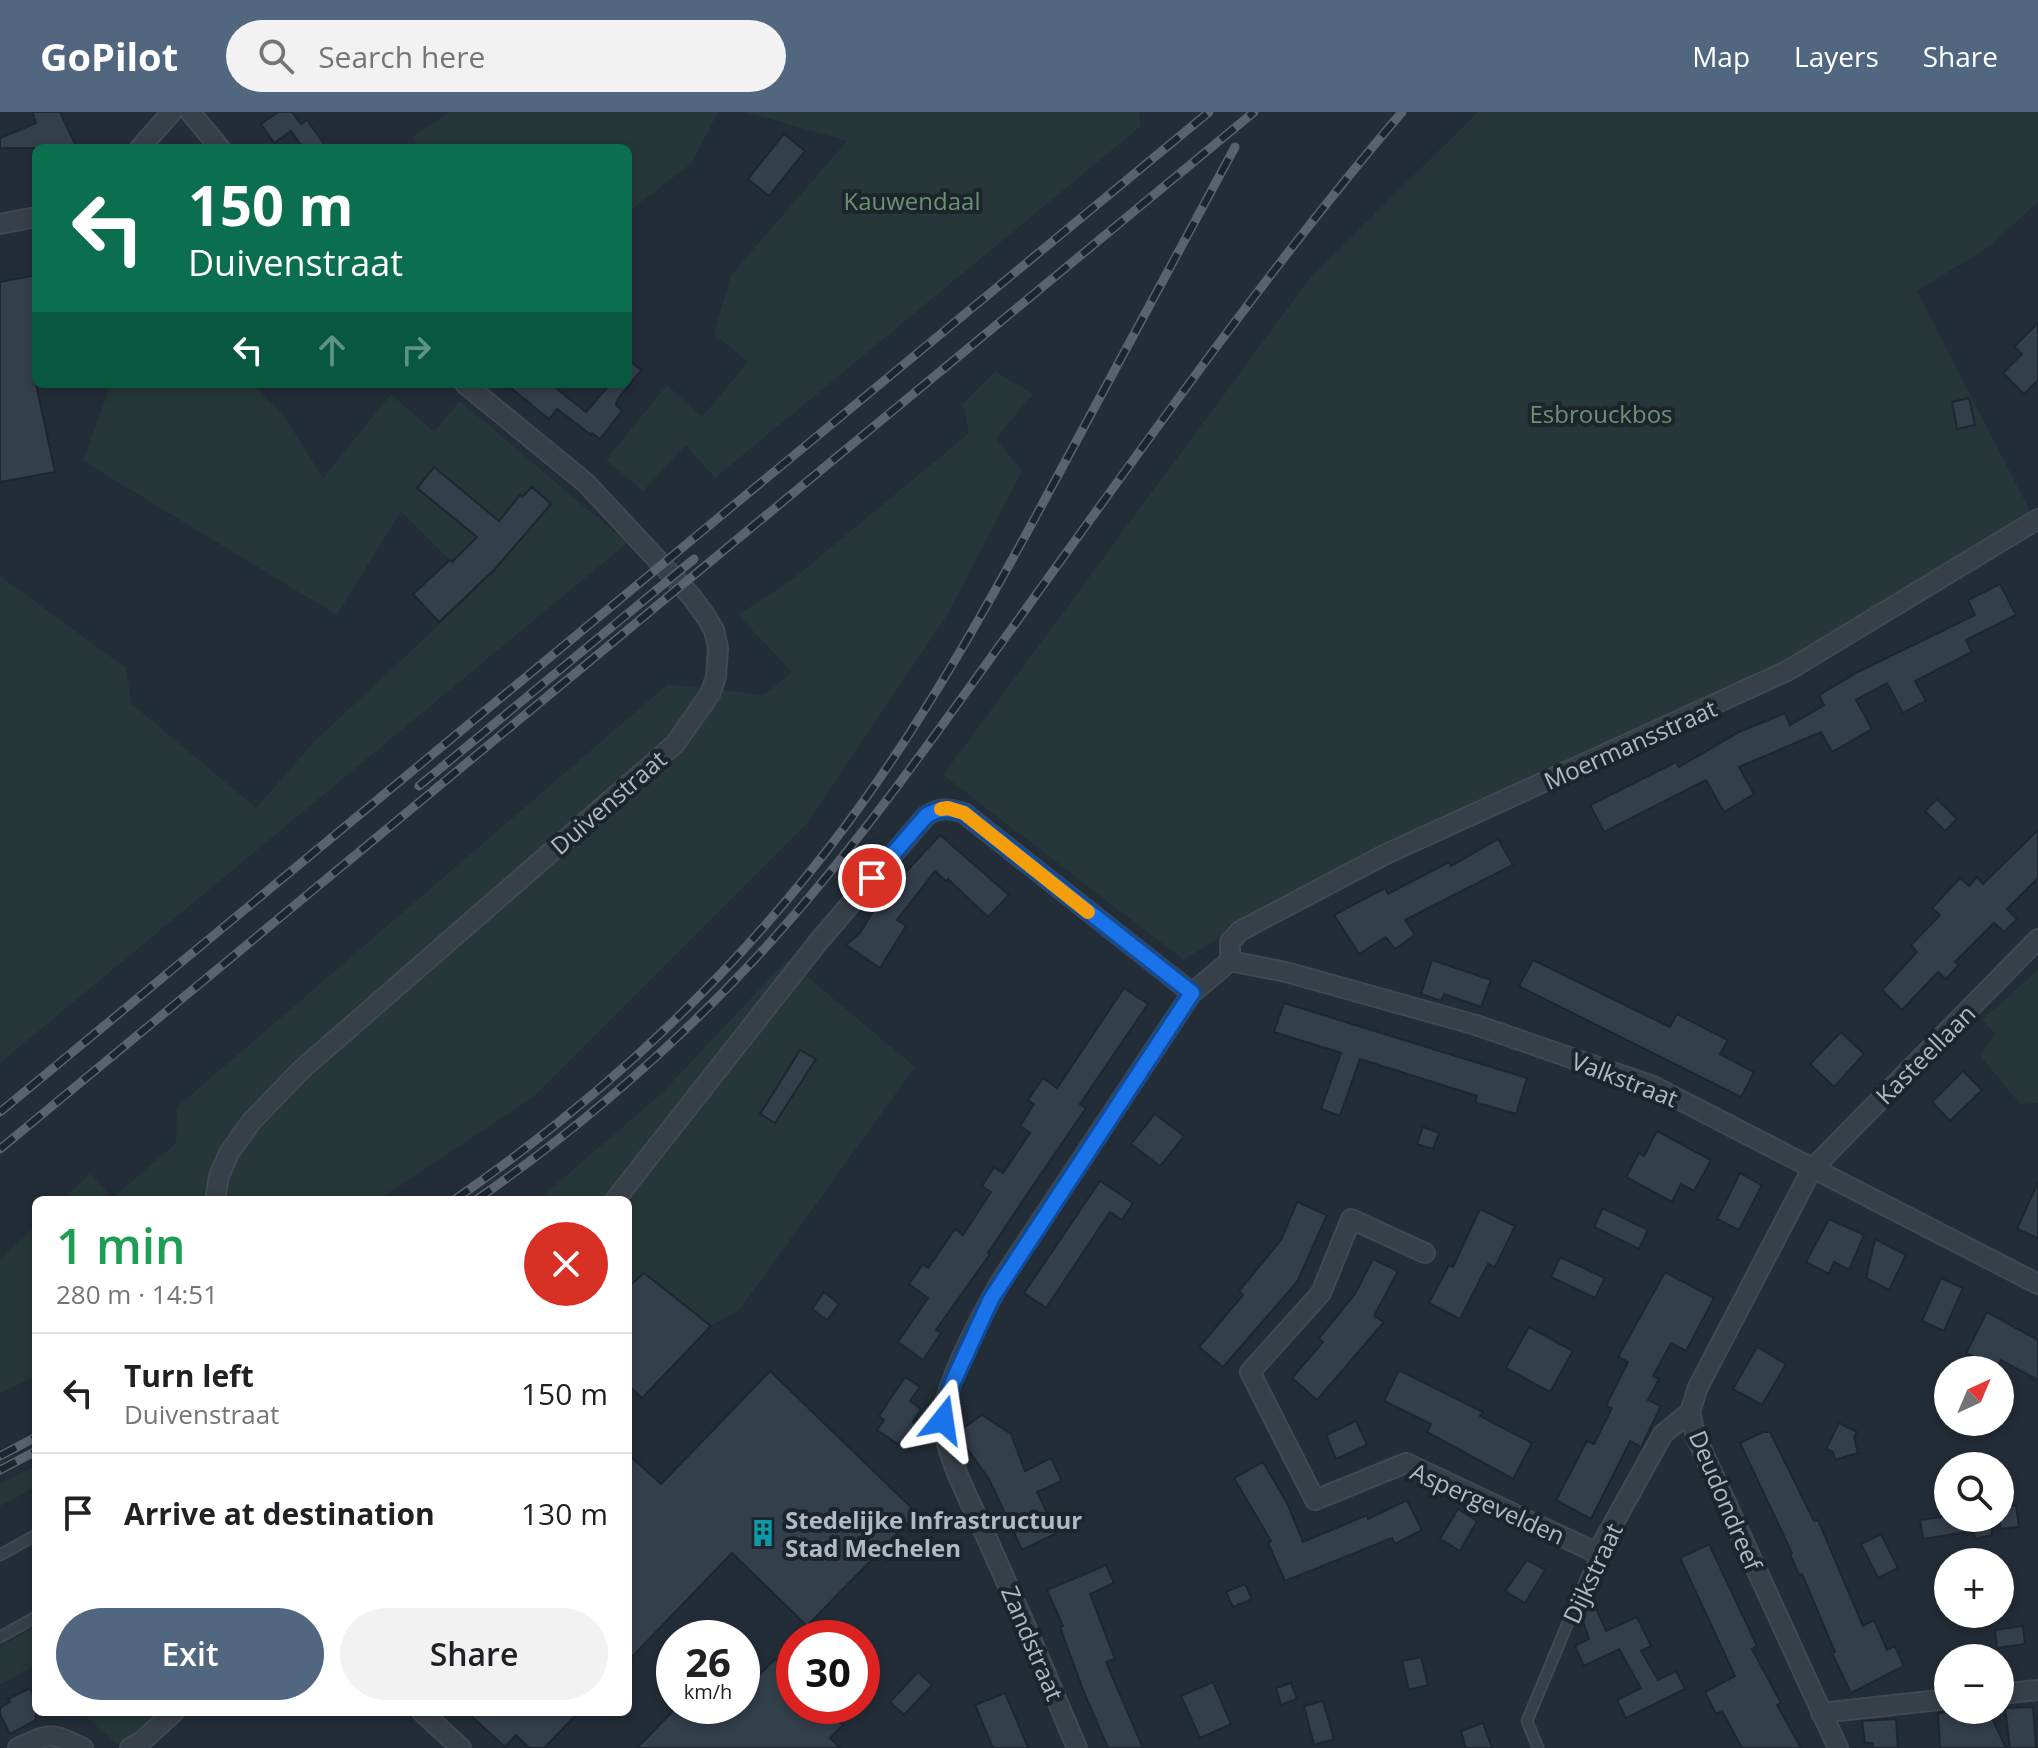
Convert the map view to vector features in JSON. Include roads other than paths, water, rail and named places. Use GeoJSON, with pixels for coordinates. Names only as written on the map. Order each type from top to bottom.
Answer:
{"type":"FeatureCollection","features":[{"type":"Feature","properties":{"kind":"street"},"geometry":{"type":"LineString","coordinates":[[144,144],[172,112]]}},
{"type":"Feature","properties":{"kind":"street"},"geometry":{"type":"LineString","coordinates":[[190,112],[217,144]]}},
{"type":"Feature","properties":{"kind":"street"},"geometry":{"type":"LineString","coordinates":[[0,224],[32,218]]}},
{"type":"Feature","properties":{"kind":"street","name":"Duivenstraat"},"geometry":{"type":"LineString","coordinates":[[216,1196],[219,1176],[229,1153],[251,1122],[277,1095],[345,1031],[675,744],[710,694],[716,677],[718,648],[714,630],[692,597],[586,483],[470,388]]}},
{"type":"Feature","properties":{"kind":"street","name":"Moermansstraat"},"geometry":{"type":"LineString","coordinates":[[1230,961],[1230,942],[1240,931],[1386,854],[1787,671],[2038,519]]}},
{"type":"Feature","properties":{"kind":"street"},"geometry":{"type":"LineString","coordinates":[[618,1196],[819,941],[926,816],[935,810],[948,808],[964,813],[1192,993],[1230,961]]}},
{"type":"Feature","properties":{"kind":"street","name":"Kasteellaan"},"geometry":{"type":"LineString","coordinates":[[1812,1169],[2038,939]]}},
{"type":"Feature","properties":{"kind":"street","name":"Valkstraat"},"geometry":{"type":"LineString","coordinates":[[1230,961],[1286,972],[1476,1025],[1653,1086],[2038,1284]]}},
{"type":"Feature","properties":{"kind":"street","name":"Zandstraat"},"geometry":{"type":"LineString","coordinates":[[1077,1748],[951,1456],[943,1420],[958,1369],[981,1316],[1192,993]]}},
{"type":"Feature","properties":{"kind":"street","name":"Deudondreef"},"geometry":{"type":"LineString","coordinates":[[1812,1169],[1698,1387],[1690,1412],[1696,1437],[1838,1748]]}},
{"type":"Feature","properties":{"kind":"street","name":"Aspergevelden"},"geometry":{"type":"LineString","coordinates":[[1425,1253],[1351,1219],[1321,1293],[1250,1372],[1315,1500],[1406,1463],[1597,1553]]}},
{"type":"Feature","properties":{"kind":"street","name":"Dijkstraat"},"geometry":{"type":"LineString","coordinates":[[1597,1553],[1663,1434],[1690,1412]]}},
{"type":"Feature","properties":{"kind":"street"},"geometry":{"type":"LineString","coordinates":[[2014,1693],[2038,1690]]}},
{"type":"Feature","properties":{"kind":"street"},"geometry":{"type":"LineString","coordinates":[[1821,1713],[1934,1701]]}},
{"type":"Feature","properties":{"kind":"street"},"geometry":{"type":"LineString","coordinates":[[130,1748],[170,1716]]}},
{"type":"Feature","properties":{"kind":"street"},"geometry":{"type":"LineString","coordinates":[[426,1716],[461,1748]]}},
{"type":"Feature","properties":{"kind":"street"},"geometry":{"type":"LineString","coordinates":[[18,1748],[44,1736],[58,1736],[83,1748]]}},
{"type":"Feature","properties":{"kind":"lane"},"geometry":{"type":"LineString","coordinates":[[0,1555],[32,1537]]}},
{"type":"Feature","properties":{"kind":"lane","name":"Dijkstraat"},"geometry":{"type":"LineString","coordinates":[[1538,1748],[1527,1721],[1597,1553]]}},
{"type":"Feature","properties":{"kind":"lane"},"geometry":{"type":"LineString","coordinates":[[0,1637],[32,1619]]}},
{"type":"Feature","properties":{"kind":"railway"},"geometry":{"type":"LineString","coordinates":[[0,1112],[1209,112]]}},
{"type":"Feature","properties":{"kind":"railway"},"geometry":{"type":"LineString","coordinates":[[0,1149],[1254,112]]}},
{"type":"Feature","properties":{"kind":"railway"},"geometry":{"type":"LineString","coordinates":[[481,1196],[550,1146],[656,1057],[722,993],[793,917],[901,782],[1260,289],[1402,112]]}},
{"type":"Feature","properties":{"kind":"railway"},"geometry":{"type":"LineString","coordinates":[[460,1196],[564,1118],[666,1028],[761,930],[847,824],[935,693],[988,602],[1235,147]]}},
{"type":"Feature","properties":{"kind":"railway"},"geometry":{"type":"LineString","coordinates":[[419,786],[694,559]]}},
{"type":"Feature","properties":{"kind":"railway"},"geometry":{"type":"LineString","coordinates":[[0,1456],[32,1439]]}},
{"type":"Feature","properties":{"kind":"railway"},"geometry":{"type":"LineString","coordinates":[[0,1470],[32,1453]]}},
{"type":"Feature","properties":{"kind":"place","name":"Stedelijke Infrastructuur Stad Mechelen"},"geometry":{"type":"Point","coordinates":[763,1533]}},
{"type":"Feature","properties":{"kind":"park label","name":"Kauwendaal"},"geometry":{"type":"Point","coordinates":[912,200]}},
{"type":"Feature","properties":{"kind":"park label","name":"Esbrouckbos"},"geometry":{"type":"Point","coordinates":[1601,413]}}]}
